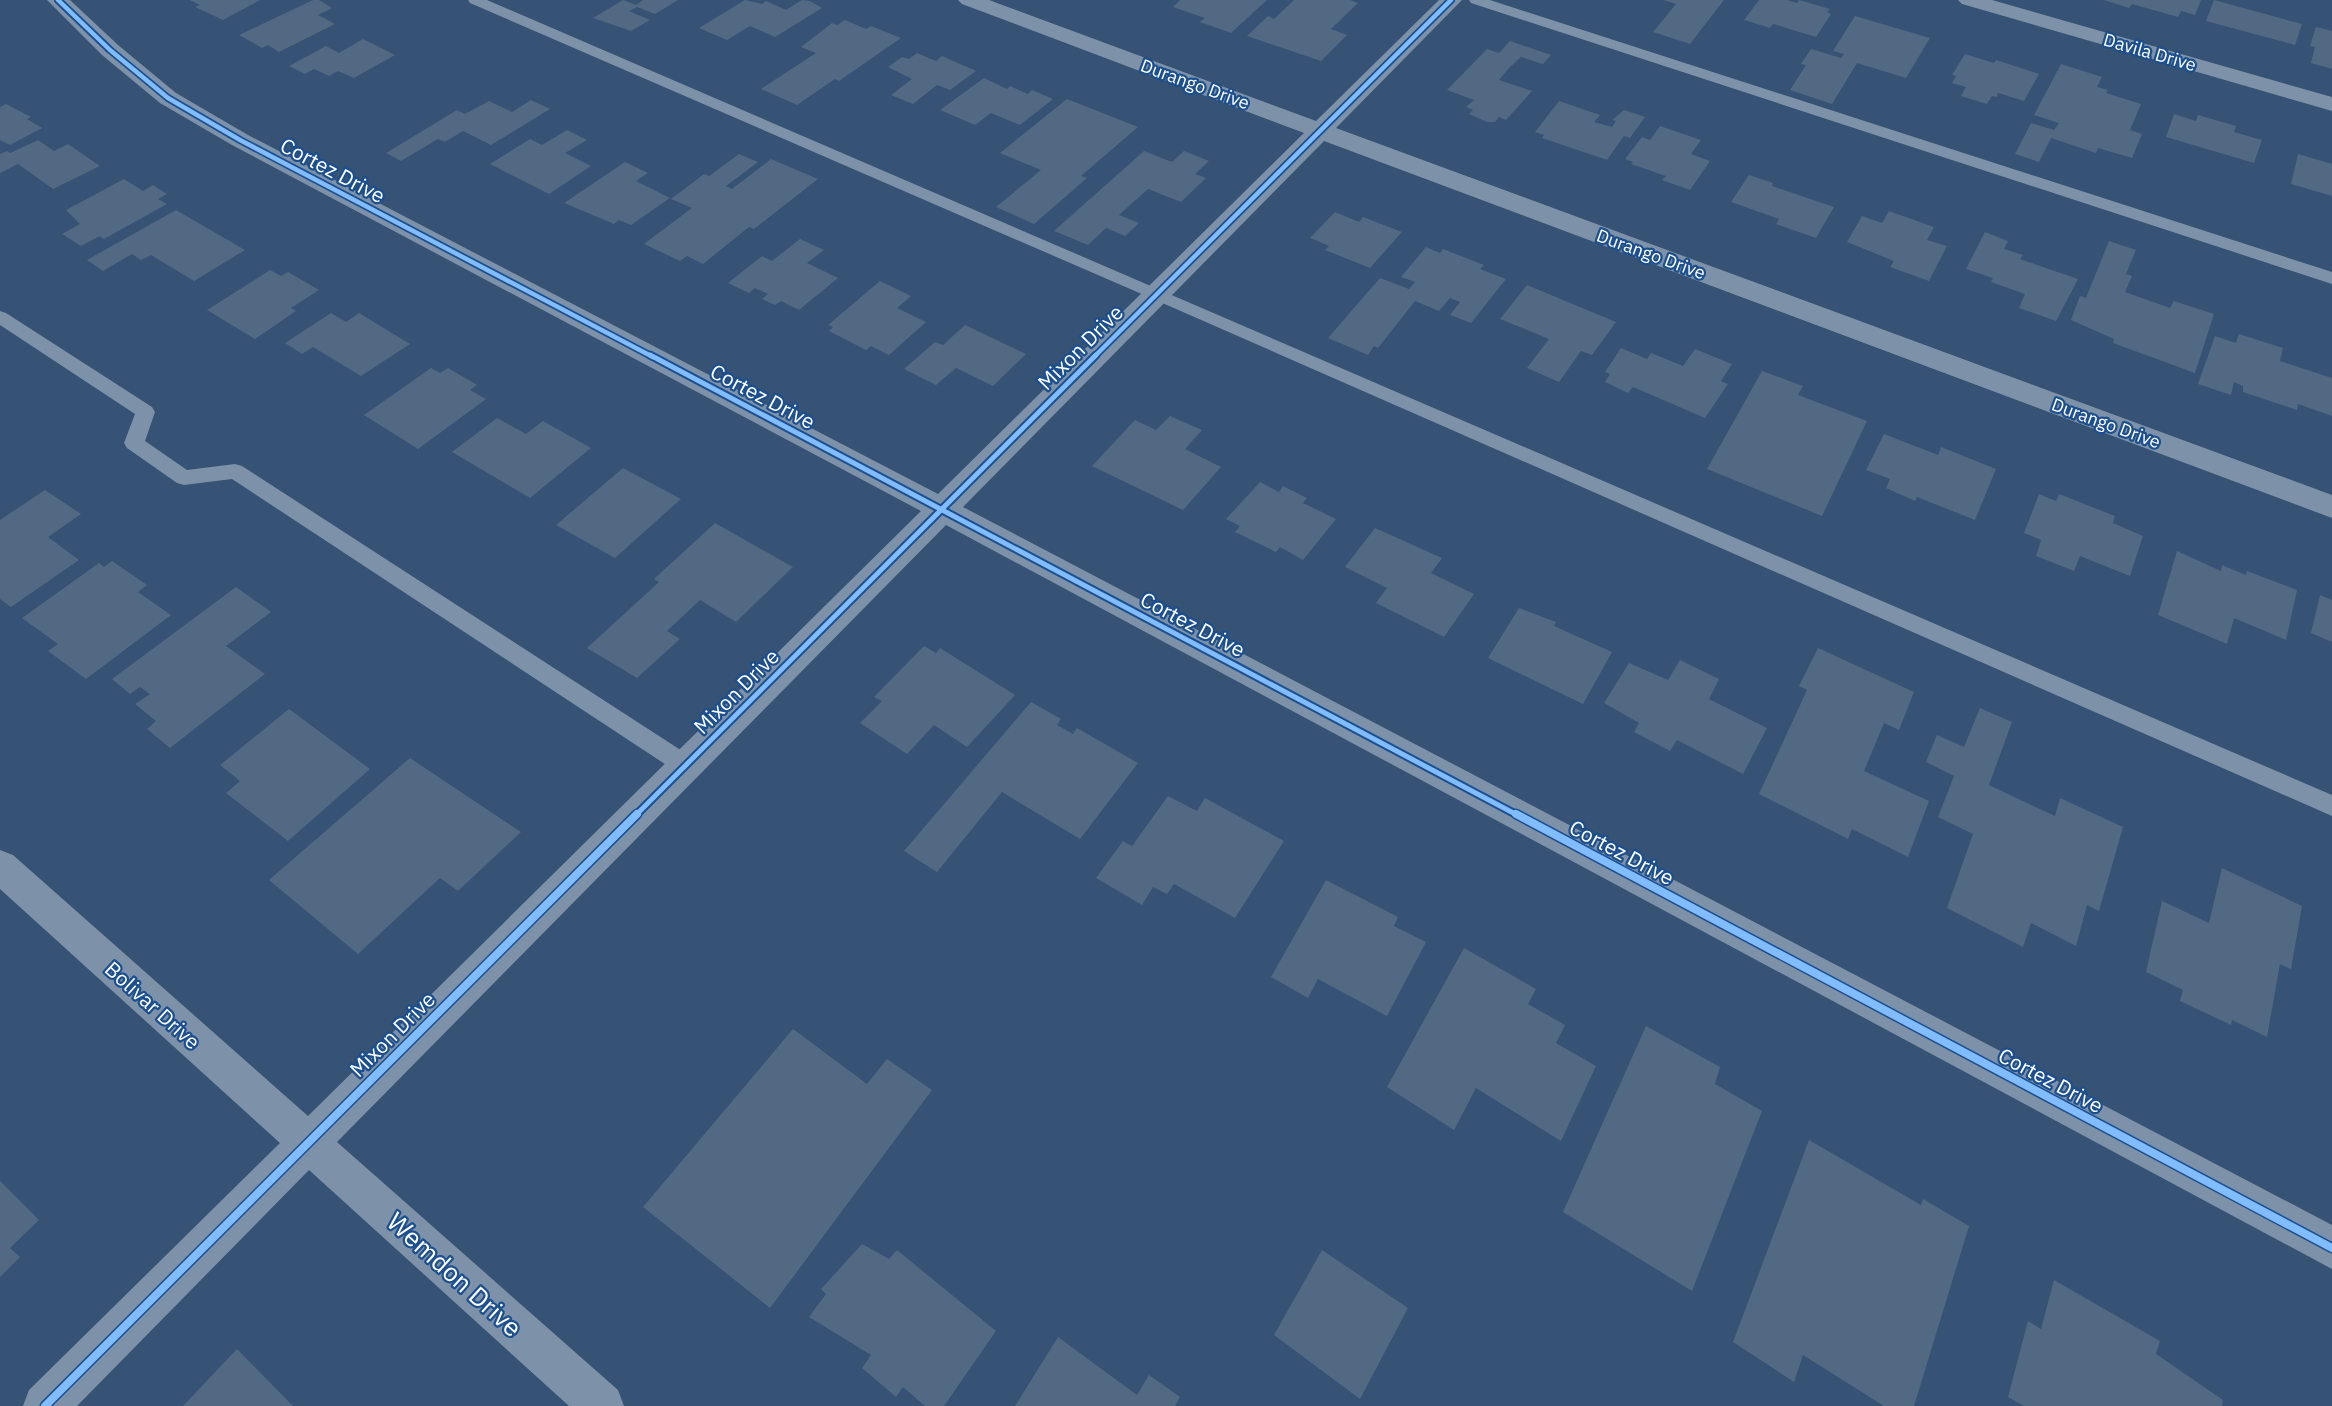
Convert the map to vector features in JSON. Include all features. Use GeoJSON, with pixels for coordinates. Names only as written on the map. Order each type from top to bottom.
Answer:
{"type":"FeatureCollection","features":[{"type":"Feature","properties":{"kind":"street","name":"Cortez Drive"},"geometry":{"type":"LineString","coordinates":[[58,0],[110,51],[178,104],[251,146],[942,509],[2332,1248]]}},
{"type":"Feature","properties":{"kind":"street","name":"Durango Drive"},"geometry":{"type":"LineString","coordinates":[[969,0],[2332,507]]}},
{"type":"Feature","properties":{"kind":"street","name":"Mixon Drive"},"geometry":{"type":"LineString","coordinates":[[45,1406],[1451,0]]}},
{"type":"Feature","properties":{"kind":"street","name":"Davila Drive"},"geometry":{"type":"LineString","coordinates":[[1969,0],[2332,104]]}},
{"type":"Feature","properties":{"kind":"street","name":"Bolivar Drive"},"geometry":{"type":"LineString","coordinates":[[0,866],[307,1143]]}},
{"type":"Feature","properties":{"kind":"street","name":"Wemdon Drive"},"geometry":{"type":"LineString","coordinates":[[307,1143],[602,1406]]}},
{"type":"Feature","properties":{"kind":"lane"},"geometry":{"type":"LineString","coordinates":[[474,0],[1157,294],[2332,806]]}},
{"type":"Feature","properties":{"kind":"lane"},"geometry":{"type":"LineString","coordinates":[[1476,0],[2332,278]]}},
{"type":"Feature","properties":{"kind":"lane"},"geometry":{"type":"LineString","coordinates":[[0,316],[145,412],[134,443],[184,478],[235,471],[685,765]]}},
{"type":"Feature","properties":{"kind":"building"},"geometry":{"type":"Polygon","coordinates":[[[190,0],[260,0],[223,20],[195,7],[200,5],[190,0]]]}},
{"type":"Feature","properties":{"kind":"building"},"geometry":{"type":"Polygon","coordinates":[[[313,0],[319,0],[332,8],[318,15],[335,24],[279,52],[268,45],[262,48],[239,35],[313,0]]]}},
{"type":"Feature","properties":{"kind":"building"},"geometry":{"type":"Polygon","coordinates":[[[623,0],[636,5],[643,0],[678,0],[655,14],[637,7],[629,11],[650,20],[631,31],[593,18],[623,0]]]}},
{"type":"Feature","properties":{"kind":"building"},"geometry":{"type":"Polygon","coordinates":[[[745,0],[762,4],[766,1],[786,10],[802,0],[810,1],[822,8],[775,37],[750,26],[727,40],[699,28],[745,0]]]}},
{"type":"Feature","properties":{"kind":"building"},"geometry":{"type":"Polygon","coordinates":[[[1180,0],[1267,0],[1231,33],[1200,22],[1205,18],[1173,7],[1180,0]]]}},
{"type":"Feature","properties":{"kind":"building"},"geometry":{"type":"Polygon","coordinates":[[[1294,0],[1350,0],[1358,3],[1331,29],[1347,35],[1321,61],[1247,36],[1268,16],[1274,19],[1294,0]]]}},
{"type":"Feature","properties":{"kind":"building"},"geometry":{"type":"Polygon","coordinates":[[[1664,0],[1724,0],[1690,44],[1653,32],[1676,4],[1664,0]]]}},
{"type":"Feature","properties":{"kind":"building"},"geometry":{"type":"Polygon","coordinates":[[[1759,0],[1787,0],[1797,3],[1799,0],[1830,9],[1827,12],[1831,14],[1816,37],[1773,24],[1770,28],[1744,20],[1759,0]]]}},
{"type":"Feature","properties":{"kind":"building"},"geometry":{"type":"Polygon","coordinates":[[[2104,0],[2201,0],[2195,15],[2181,11],[2178,17],[2132,4],[2129,8],[2104,0]]]}},
{"type":"Feature","properties":{"kind":"building"},"geometry":{"type":"Polygon","coordinates":[[[2214,0],[2302,24],[2295,45],[2206,21],[2214,0]]]}},
{"type":"Feature","properties":{"kind":"building"},"geometry":{"type":"Polygon","coordinates":[[[1855,16],[1930,38],[1906,78],[1857,63],[1832,104],[1790,90],[1806,65],[1801,64],[1811,49],[1841,58],[1844,54],[1833,51],[1855,16]]]}},
{"type":"Feature","properties":{"kind":"building"},"geometry":{"type":"Polygon","coordinates":[[[845,20],[866,29],[871,26],[901,38],[839,81],[835,79],[797,105],[761,89],[816,53],[801,47],[832,23],[837,25],[845,20]]]}},
{"type":"Feature","properties":{"kind":"building"},"geometry":{"type":"Polygon","coordinates":[[[2316,27],[2332,31],[2332,69],[2311,63],[2315,47],[2310,46],[2316,27]]]}},
{"type":"Feature","properties":{"kind":"building"},"geometry":{"type":"Polygon","coordinates":[[[363,39],[395,55],[354,78],[338,71],[329,76],[314,69],[305,74],[289,66],[326,46],[339,53],[363,39]]]}},
{"type":"Feature","properties":{"kind":"building"},"geometry":{"type":"Polygon","coordinates":[[[1510,41],[1551,55],[1543,64],[1521,57],[1509,68],[1499,80],[1532,91],[1506,120],[1499,117],[1495,122],[1487,122],[1469,114],[1473,110],[1466,107],[1474,100],[1447,90],[1487,49],[1499,53],[1510,41]]]}},
{"type":"Feature","properties":{"kind":"building"},"geometry":{"type":"Polygon","coordinates":[[[917,53],[936,61],[942,56],[976,71],[950,90],[937,85],[913,104],[891,95],[912,79],[888,67],[902,57],[909,59],[917,53]]]}},
{"type":"Feature","properties":{"kind":"building"},"geometry":{"type":"Polygon","coordinates":[[[1965,54],[1994,63],[1996,60],[2039,74],[2024,101],[1998,93],[1997,97],[1992,96],[1987,104],[1961,96],[1966,87],[1952,83],[1956,76],[1952,75],[1965,54]]]}},
{"type":"Feature","properties":{"kind":"building"},"geometry":{"type":"Polygon","coordinates":[[[2061,64],[2102,77],[2097,87],[2108,90],[2106,93],[2141,104],[2130,130],[2142,134],[2132,158],[2098,148],[2096,153],[2051,138],[2039,162],[2015,154],[2031,123],[2054,130],[2059,123],[2034,115],[2061,64]]]}},
{"type":"Feature","properties":{"kind":"building"},"geometry":{"type":"Polygon","coordinates":[[[984,78],[1007,89],[1010,86],[1028,94],[1032,90],[1053,99],[1020,125],[991,113],[975,125],[940,110],[984,78]]]}},
{"type":"Feature","properties":{"kind":"building"},"geometry":{"type":"Polygon","coordinates":[[[1067,99],[1138,127],[1081,176],[1087,178],[1034,224],[996,207],[1041,170],[1000,153],[1067,99]]]}},
{"type":"Feature","properties":{"kind":"building"},"geometry":{"type":"Polygon","coordinates":[[[531,100],[550,109],[491,145],[463,131],[445,142],[438,139],[401,161],[386,153],[457,110],[465,114],[489,101],[512,112],[531,100]]]}},
{"type":"Feature","properties":{"kind":"building"},"geometry":{"type":"Polygon","coordinates":[[[1559,101],[1600,115],[1594,122],[1612,127],[1616,121],[1612,120],[1624,110],[1645,117],[1630,138],[1624,136],[1607,160],[1542,138],[1544,135],[1535,132],[1559,101]]]}},
{"type":"Feature","properties":{"kind":"building"},"geometry":{"type":"Polygon","coordinates":[[[6,104],[31,117],[27,119],[42,128],[10,145],[0,140],[0,107],[6,104]]]}},
{"type":"Feature","properties":{"kind":"building"},"geometry":{"type":"Polygon","coordinates":[[[2174,114],[2196,121],[2198,115],[2236,126],[2234,132],[2262,140],[2254,163],[2166,137],[2174,114]]]}},
{"type":"Feature","properties":{"kind":"building"},"geometry":{"type":"Polygon","coordinates":[[[1660,126],[1701,140],[1691,154],[1710,161],[1690,190],[1662,180],[1666,176],[1631,164],[1633,162],[1625,159],[1642,137],[1650,140],[1660,126]]]}},
{"type":"Feature","properties":{"kind":"building"},"geometry":{"type":"Polygon","coordinates":[[[567,130],[587,140],[565,153],[591,166],[549,194],[490,164],[530,139],[542,145],[567,130]]]}},
{"type":"Feature","properties":{"kind":"building"},"geometry":{"type":"Polygon","coordinates":[[[38,140],[54,151],[68,144],[100,166],[53,189],[18,164],[0,173],[0,154],[7,151],[10,153],[38,140]]]}},
{"type":"Feature","properties":{"kind":"building"},"geometry":{"type":"Polygon","coordinates":[[[1144,151],[1172,162],[1184,151],[1209,161],[1195,174],[1206,178],[1181,202],[1148,189],[1119,215],[1139,223],[1125,236],[1106,228],[1088,245],[1054,231],[1144,151]]]}},
{"type":"Feature","properties":{"kind":"building"},"geometry":{"type":"Polygon","coordinates":[[[739,154],[758,162],[726,186],[732,189],[771,159],[818,179],[754,229],[749,227],[703,264],[687,256],[680,261],[644,244],[692,208],[671,199],[704,174],[709,176],[739,154]]]}},
{"type":"Feature","properties":{"kind":"building"},"geometry":{"type":"Polygon","coordinates":[[[2298,154],[2332,164],[2332,196],[2291,184],[2298,154]]]}},
{"type":"Feature","properties":{"kind":"building"},"geometry":{"type":"Polygon","coordinates":[[[625,162],[648,173],[636,181],[670,198],[631,225],[619,220],[614,224],[564,203],[625,162]]]}},
{"type":"Feature","properties":{"kind":"building"},"geometry":{"type":"Polygon","coordinates":[[[1749,175],[1773,183],[1772,186],[1834,207],[1816,238],[1776,224],[1779,219],[1731,202],[1749,175]]]}},
{"type":"Feature","properties":{"kind":"building"},"geometry":{"type":"Polygon","coordinates":[[[124,179],[143,191],[153,185],[167,194],[158,199],[167,204],[104,239],[100,236],[81,246],[62,234],[80,224],[66,210],[124,179]]]}},
{"type":"Feature","properties":{"kind":"building"},"geometry":{"type":"Polygon","coordinates":[[[176,210],[245,250],[194,281],[151,255],[141,260],[132,254],[103,271],[87,260],[176,210]]]}},
{"type":"Feature","properties":{"kind":"building"},"geometry":{"type":"Polygon","coordinates":[[[1889,211],[1934,227],[1927,240],[1947,246],[1929,281],[1890,267],[1894,261],[1847,242],[1862,216],[1882,223],[1889,211]]]}},
{"type":"Feature","properties":{"kind":"building"},"geometry":{"type":"Polygon","coordinates":[[[1335,212],[1359,222],[1363,217],[1402,232],[1370,268],[1325,250],[1329,246],[1310,238],[1335,212]]]}},
{"type":"Feature","properties":{"kind":"building"},"geometry":{"type":"Polygon","coordinates":[[[1985,232],[2008,241],[2004,249],[2023,255],[2020,259],[2078,279],[2056,321],[2019,308],[2025,294],[1991,282],[1993,278],[1966,269],[1985,232]]]}},
{"type":"Feature","properties":{"kind":"building"},"geometry":{"type":"Polygon","coordinates":[[[800,239],[824,250],[807,263],[838,278],[799,310],[781,301],[775,305],[762,299],[768,294],[755,288],[749,293],[728,283],[762,256],[772,261],[800,239]]]}},
{"type":"Feature","properties":{"kind":"building"},"geometry":{"type":"Polygon","coordinates":[[[2109,241],[2136,250],[2126,274],[2132,276],[2125,292],[2170,308],[2174,301],[2214,314],[2195,373],[2113,343],[2114,339],[2071,320],[2080,296],[2086,298],[2109,241]]]}},
{"type":"Feature","properties":{"kind":"building"},"geometry":{"type":"Polygon","coordinates":[[[1426,247],[1440,253],[1443,249],[1484,265],[1480,269],[1506,279],[1471,323],[1450,315],[1460,302],[1450,298],[1439,311],[1415,301],[1378,348],[1374,346],[1368,355],[1328,338],[1380,278],[1409,289],[1415,282],[1401,277],[1426,247]]]}},
{"type":"Feature","properties":{"kind":"building"},"geometry":{"type":"Polygon","coordinates":[[[270,270],[281,276],[288,272],[319,290],[291,308],[296,311],[255,339],[207,310],[270,270]]]}},
{"type":"Feature","properties":{"kind":"building"},"geometry":{"type":"Polygon","coordinates":[[[880,281],[911,296],[897,308],[926,322],[889,355],[871,346],[866,350],[829,331],[833,327],[828,325],[880,281]]]}},
{"type":"Feature","properties":{"kind":"building"},"geometry":{"type":"Polygon","coordinates":[[[1527,285],[1616,322],[1592,355],[1581,351],[1559,382],[1527,368],[1549,339],[1500,319],[1527,285]]]}},
{"type":"Feature","properties":{"kind":"building"},"geometry":{"type":"Polygon","coordinates":[[[331,313],[346,322],[359,313],[410,344],[361,376],[313,347],[302,354],[285,343],[331,313]]]}},
{"type":"Feature","properties":{"kind":"building"},"geometry":{"type":"Polygon","coordinates":[[[965,325],[1026,354],[993,386],[956,368],[936,385],[904,369],[935,342],[943,345],[965,325]]]}},
{"type":"Feature","properties":{"kind":"building"},"geometry":{"type":"Polygon","coordinates":[[[2239,334],[2283,348],[2280,361],[2332,378],[2332,416],[2298,404],[2297,410],[2243,392],[2243,386],[2234,382],[2231,395],[2198,384],[2215,336],[2236,343],[2239,334]]]}},
{"type":"Feature","properties":{"kind":"building"},"geometry":{"type":"Polygon","coordinates":[[[1621,348],[1647,359],[1651,353],[1683,366],[1695,349],[1732,364],[1721,381],[1728,384],[1705,418],[1633,387],[1628,393],[1605,382],[1610,374],[1605,372],[1621,348]]]}},
{"type":"Feature","properties":{"kind":"building"},"geometry":{"type":"Polygon","coordinates":[[[431,368],[440,373],[448,368],[477,385],[470,390],[486,399],[418,449],[364,415],[431,368]]]}},
{"type":"Feature","properties":{"kind":"building"},"geometry":{"type":"Polygon","coordinates":[[[1762,371],[1803,386],[1798,395],[1867,421],[1822,516],[1707,469],[1762,371]]]}},
{"type":"Feature","properties":{"kind":"building"},"geometry":{"type":"Polygon","coordinates":[[[1170,416],[1202,430],[1185,449],[1221,467],[1183,510],[1092,466],[1135,420],[1156,430],[1170,416]]]}},
{"type":"Feature","properties":{"kind":"building"},"geometry":{"type":"Polygon","coordinates":[[[497,418],[526,434],[543,421],[591,448],[530,498],[452,452],[497,418]]]}},
{"type":"Feature","properties":{"kind":"building"},"geometry":{"type":"Polygon","coordinates":[[[1884,434],[1938,455],[1941,447],[1996,469],[1975,520],[1917,497],[1915,501],[1886,488],[1890,479],[1866,470],[1884,434]]]}},
{"type":"Feature","properties":{"kind":"building"},"geometry":{"type":"Polygon","coordinates":[[[623,468],[681,499],[615,558],[556,525],[623,468]]]}},
{"type":"Feature","properties":{"kind":"building"},"geometry":{"type":"Polygon","coordinates":[[[1260,482],[1279,492],[1283,486],[1307,498],[1303,503],[1336,519],[1303,560],[1280,547],[1276,552],[1235,532],[1240,526],[1226,519],[1260,482]]]}},
{"type":"Feature","properties":{"kind":"building"},"geometry":{"type":"Polygon","coordinates":[[[45,490],[81,514],[48,537],[79,560],[11,607],[0,599],[0,520],[45,490]]]}},
{"type":"Feature","properties":{"kind":"building"},"geometry":{"type":"Polygon","coordinates":[[[2039,494],[2056,501],[2059,494],[2115,516],[2113,523],[2143,536],[2130,576],[2080,556],[2074,571],[2036,556],[2041,540],[2024,533],[2039,494]]]}},
{"type":"Feature","properties":{"kind":"building"},"geometry":{"type":"Polygon","coordinates":[[[715,523],[793,567],[736,622],[700,600],[667,631],[680,639],[637,678],[587,648],[659,582],[654,579],[715,523]]]}},
{"type":"Feature","properties":{"kind":"building"},"geometry":{"type":"Polygon","coordinates":[[[1375,528],[1442,558],[1431,573],[1474,594],[1444,637],[1376,603],[1387,588],[1345,567],[1375,528]]]}},
{"type":"Feature","properties":{"kind":"building"},"geometry":{"type":"Polygon","coordinates":[[[2177,551],[2221,571],[2222,565],[2246,575],[2247,571],[2297,590],[2286,640],[2234,618],[2227,644],[2158,615],[2177,551]]]}},
{"type":"Feature","properties":{"kind":"building"},"geometry":{"type":"Polygon","coordinates":[[[112,561],[147,585],[138,592],[171,615],[86,679],[48,651],[58,644],[22,618],[99,563],[104,567],[112,561]]]}},
{"type":"Feature","properties":{"kind":"building"},"geometry":{"type":"Polygon","coordinates":[[[236,587],[271,612],[226,646],[265,674],[170,748],[147,729],[156,721],[135,704],[150,694],[140,687],[130,694],[112,679],[236,587]]]}},
{"type":"Feature","properties":{"kind":"building"},"geometry":{"type":"Polygon","coordinates":[[[2320,595],[2332,600],[2332,642],[2311,633],[2320,595]]]}},
{"type":"Feature","properties":{"kind":"building"},"geometry":{"type":"Polygon","coordinates":[[[1519,608],[1556,622],[1554,626],[1612,652],[1583,704],[1488,658],[1519,608]]]}},
{"type":"Feature","properties":{"kind":"building"},"geometry":{"type":"Polygon","coordinates":[[[924,646],[936,653],[940,648],[1015,695],[967,747],[934,725],[907,754],[860,723],[882,701],[874,697],[924,646]]]}},
{"type":"Feature","properties":{"kind":"building"},"geometry":{"type":"Polygon","coordinates":[[[1818,648],[1914,692],[1899,730],[1884,723],[1864,771],[1929,801],[1908,857],[1852,829],[1848,839],[1759,794],[1807,690],[1799,686],[1818,648]]]}},
{"type":"Feature","properties":{"kind":"building"},"geometry":{"type":"Polygon","coordinates":[[[1680,660],[1719,679],[1709,699],[1767,728],[1743,774],[1677,740],[1670,751],[1634,732],[1639,723],[1604,703],[1629,663],[1668,680],[1680,660]]]}},
{"type":"Feature","properties":{"kind":"building"},"geometry":{"type":"Polygon","coordinates":[[[1031,702],[1061,719],[1057,725],[1073,734],[1077,728],[1138,763],[1080,839],[1002,792],[937,872],[904,851],[1031,702]]]}},
{"type":"Feature","properties":{"kind":"building"},"geometry":{"type":"Polygon","coordinates":[[[1980,708],[2012,722],[1989,785],[2055,816],[2060,798],[2123,827],[2099,911],[2087,905],[2076,946],[2031,923],[2023,947],[1947,908],[1973,834],[1938,817],[1954,776],[1926,762],[1937,735],[1964,747],[1980,708]]]}},
{"type":"Feature","properties":{"kind":"building"},"geometry":{"type":"Polygon","coordinates":[[[289,709],[370,769],[288,841],[226,793],[240,781],[220,765],[289,709]]]}},
{"type":"Feature","properties":{"kind":"building"},"geometry":{"type":"Polygon","coordinates":[[[410,758],[521,832],[458,891],[440,878],[358,954],[269,880],[410,758]]]}},
{"type":"Feature","properties":{"kind":"building"},"geometry":{"type":"Polygon","coordinates":[[[1168,796],[1197,811],[1205,798],[1284,841],[1235,918],[1174,884],[1167,894],[1153,887],[1142,905],[1096,878],[1123,841],[1132,846],[1168,796]]]}},
{"type":"Feature","properties":{"kind":"building"},"geometry":{"type":"Polygon","coordinates":[[[2222,868],[2302,906],[2291,969],[2280,964],[2267,1037],[2232,1020],[2231,1025],[2180,1001],[2183,990],[2146,972],[2162,901],[2209,923],[2222,868]]]}},
{"type":"Feature","properties":{"kind":"building"},"geometry":{"type":"Polygon","coordinates":[[[1326,880],[1398,917],[1394,926],[1426,942],[1387,1016],[1318,979],[1308,998],[1271,977],[1326,880]]]}},
{"type":"Feature","properties":{"kind":"building"},"geometry":{"type":"Polygon","coordinates":[[[1464,948],[1536,989],[1528,1004],[1565,1025],[1556,1043],[1596,1066],[1561,1141],[1476,1088],[1454,1130],[1387,1087],[1464,948]]]}},
{"type":"Feature","properties":{"kind":"building"},"geometry":{"type":"Polygon","coordinates":[[[1646,1026],[1720,1067],[1715,1084],[1762,1111],[1692,1291],[1563,1212],[1646,1026]]]}},
{"type":"Feature","properties":{"kind":"building"},"geometry":{"type":"Polygon","coordinates":[[[793,1029],[867,1084],[887,1059],[932,1090],[770,1308],[643,1207],[793,1029]]]}},
{"type":"Feature","properties":{"kind":"building"},"geometry":{"type":"Polygon","coordinates":[[[1809,1140],[1921,1205],[1923,1199],[1969,1226],[1914,1406],[1884,1406],[1803,1355],[1794,1382],[1733,1342],[1809,1140]]]}},
{"type":"Feature","properties":{"kind":"building"},"geometry":{"type":"Polygon","coordinates":[[[0,1181],[39,1220],[10,1248],[20,1257],[0,1277],[0,1181]]]}},
{"type":"Feature","properties":{"kind":"building"},"geometry":{"type":"Polygon","coordinates":[[[862,1244],[889,1259],[897,1250],[996,1331],[944,1406],[925,1406],[903,1387],[896,1397],[862,1368],[871,1355],[809,1317],[826,1294],[821,1289],[862,1244]]]}},
{"type":"Feature","properties":{"kind":"building"},"geometry":{"type":"Polygon","coordinates":[[[1322,1250],[1408,1308],[1360,1399],[1274,1335],[1322,1250]]]}},
{"type":"Feature","properties":{"kind":"building"},"geometry":{"type":"Polygon","coordinates":[[[2054,1280],[2160,1341],[2156,1354],[2223,1400],[2222,1406],[2024,1406],[2008,1397],[2028,1321],[2041,1329],[2054,1280]]]}},
{"type":"Feature","properties":{"kind":"building"},"geometry":{"type":"Polygon","coordinates":[[[1058,1337],[1137,1395],[1149,1375],[1180,1397],[1175,1406],[1015,1406],[1058,1337]]]}},
{"type":"Feature","properties":{"kind":"building"},"geometry":{"type":"Polygon","coordinates":[[[237,1349],[293,1406],[183,1406],[237,1349]]]}},
{"type":"Feature","properties":{"kind":"cycle path"},"geometry":{"type":"LineString","coordinates":[[58,0],[110,50],[168,98],[240,140],[942,509],[2332,1248]]}},
{"type":"Feature","properties":{"kind":"cycle path"},"geometry":{"type":"LineString","coordinates":[[45,1406],[1451,0]]}}]}
